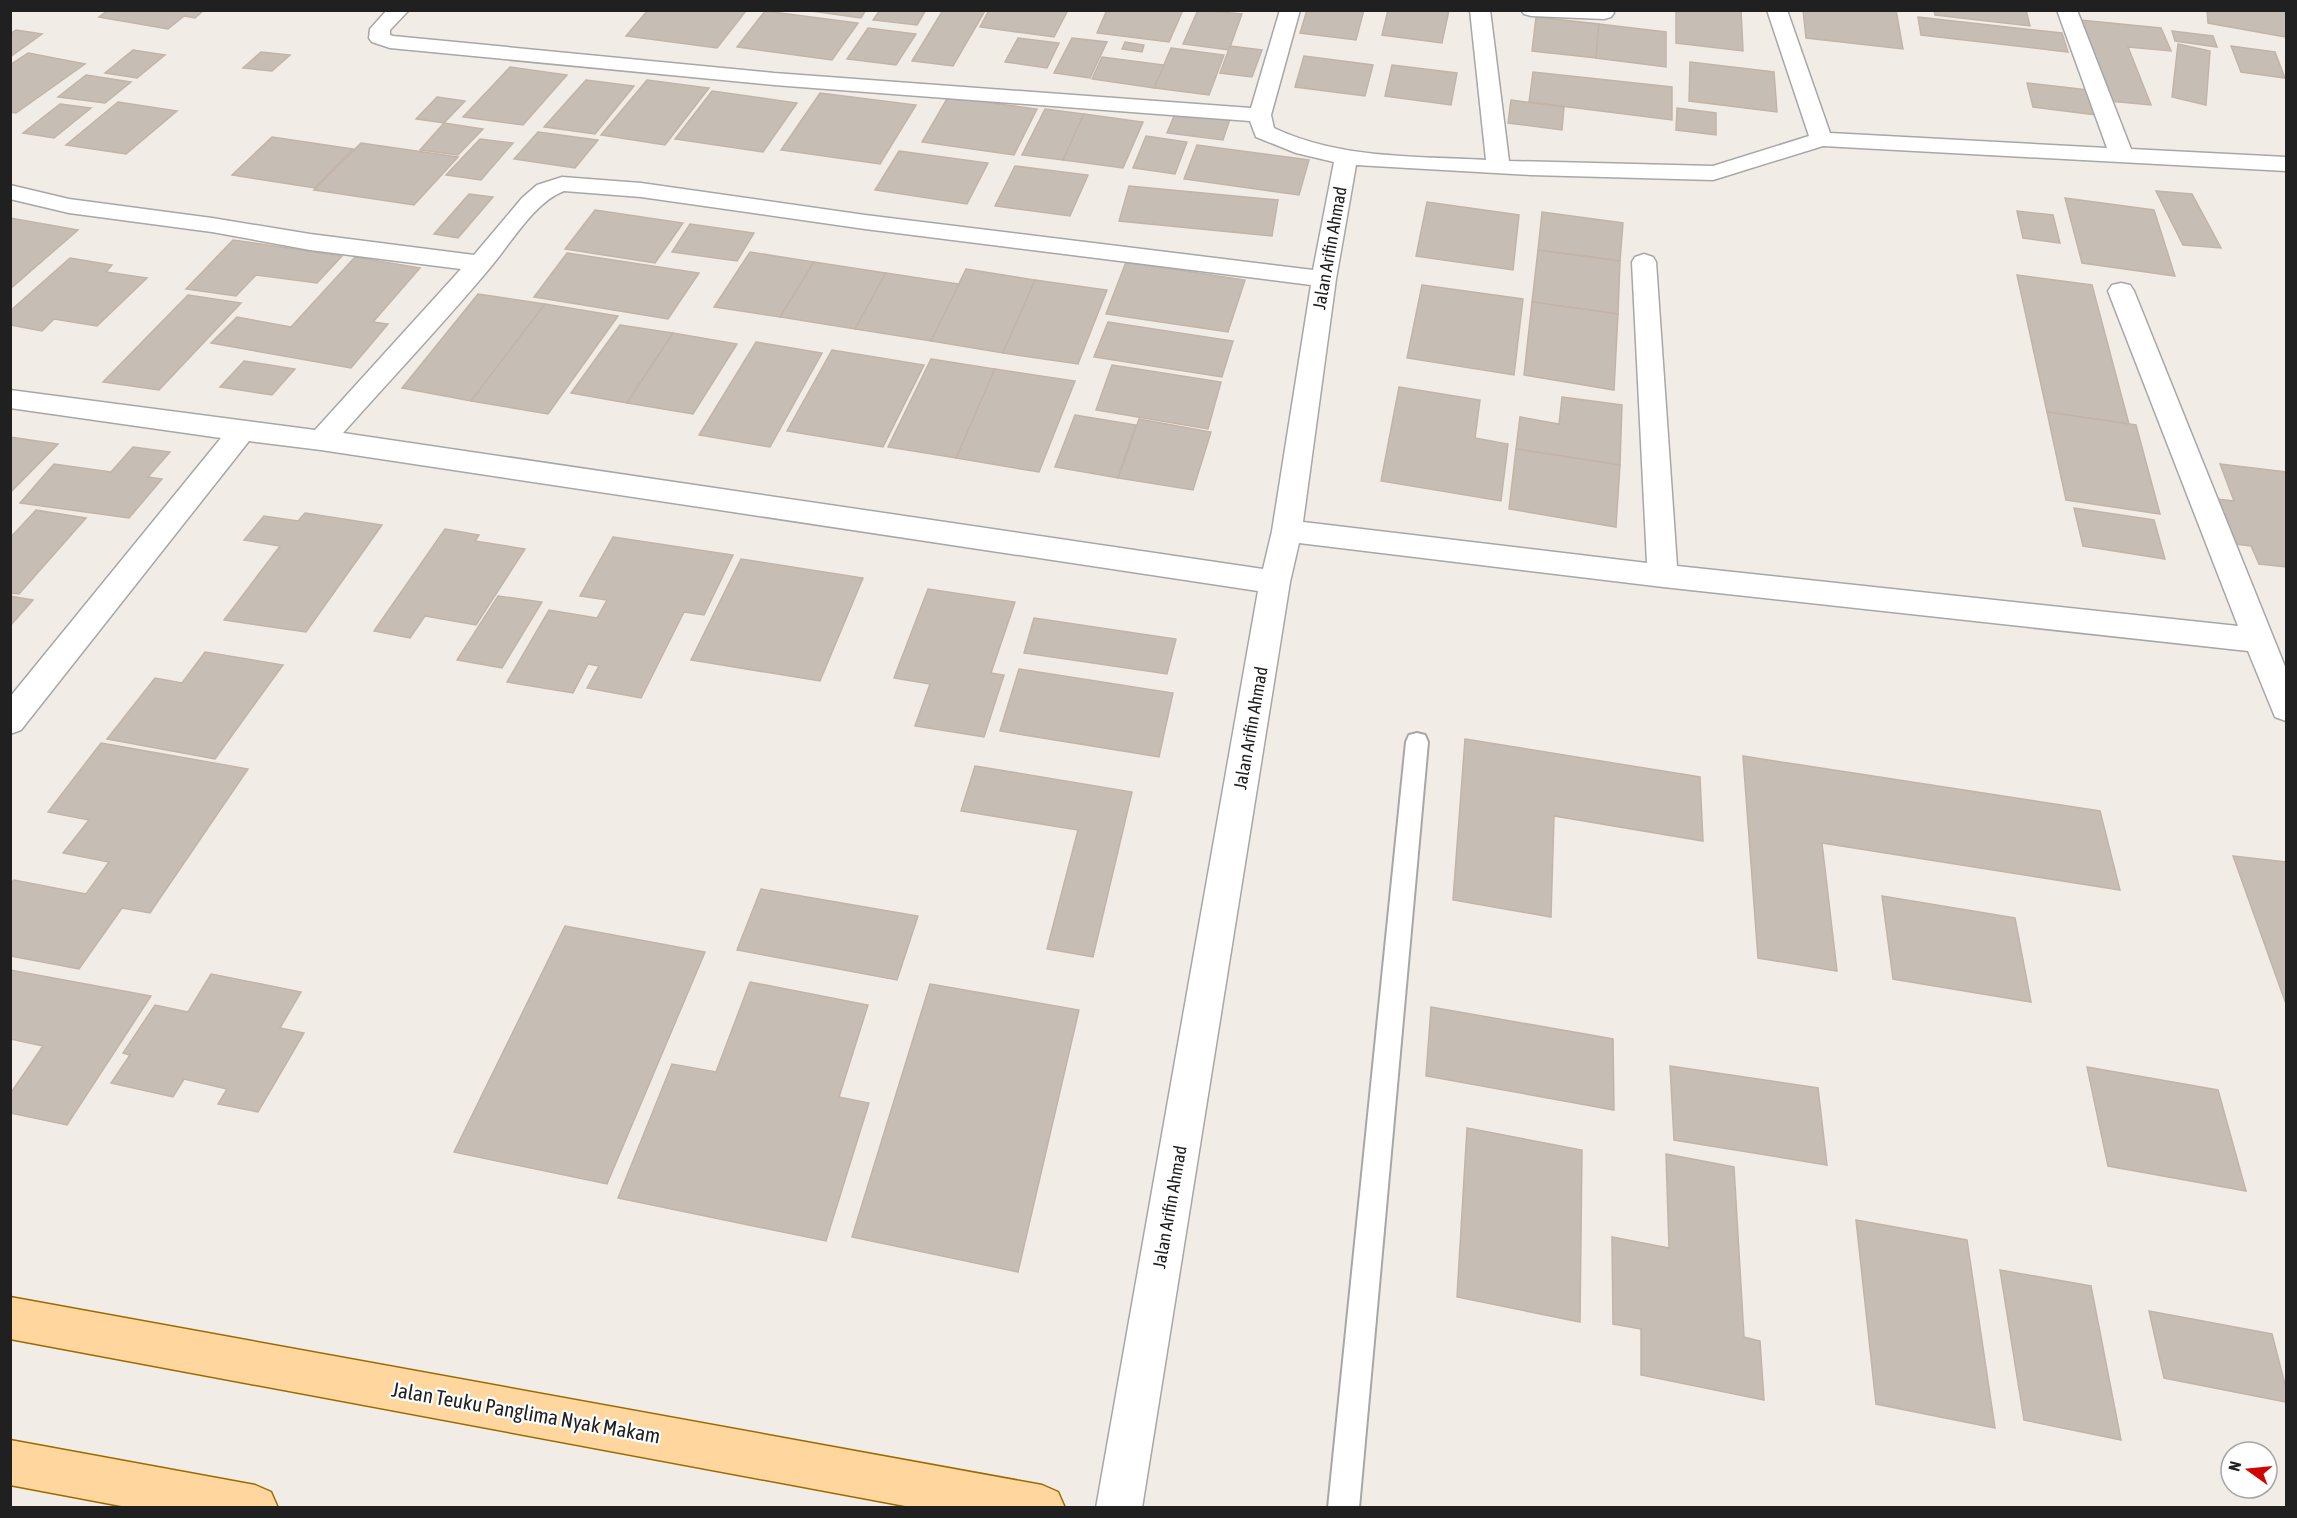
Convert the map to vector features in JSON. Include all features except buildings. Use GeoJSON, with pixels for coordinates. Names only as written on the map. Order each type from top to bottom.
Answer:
{"type":"FeatureCollection","features":[{"type":"Feature","properties":{"kind":"main road","name":"Jalan Teuku Panglima Nyak Makam"},"geometry":{"type":"LineString","coordinates":[[10,1318],[1042,1508]]}},
{"type":"Feature","properties":{"kind":"main road"},"geometry":{"type":"LineString","coordinates":[[10,1461],[255,1508]]}},
{"type":"Feature","properties":{"kind":"street"},"geometry":{"type":"LineString","coordinates":[[399,10],[380,29],[379,38],[390,42],[774,78],[1260,115]]}},
{"type":"Feature","properties":{"kind":"street"},"geometry":{"type":"LineString","coordinates":[[1290,10],[1260,115],[1264,132],[1279,141],[1346,158],[1497,167],[1688,174],[1713,173],[1821,139],[2286,165]]}},
{"type":"Feature","properties":{"kind":"street"},"geometry":{"type":"LineString","coordinates":[[1480,10],[1497,167]]}},
{"type":"Feature","properties":{"kind":"street"},"geometry":{"type":"LineString","coordinates":[[1531,10],[1604,13]]}},
{"type":"Feature","properties":{"kind":"street"},"geometry":{"type":"LineString","coordinates":[[1777,10],[1821,139]]}},
{"type":"Feature","properties":{"kind":"street"},"geometry":{"type":"LineString","coordinates":[[2067,10],[2122,156]]}},
{"type":"Feature","properties":{"kind":"street","name":"Jalan Arifin Ahmad"},"geometry":{"type":"LineString","coordinates":[[1119,1508],[1275,582],[1287,531],[1324,279],[1346,158]]}},
{"type":"Feature","properties":{"kind":"street"},"geometry":{"type":"LineString","coordinates":[[321,440],[480,264],[530,203],[545,190],[570,184],[662,193],[865,222],[1324,279]]}},
{"type":"Feature","properties":{"kind":"street"},"geometry":{"type":"LineString","coordinates":[[10,192],[81,208],[480,264]]}},
{"type":"Feature","properties":{"kind":"street"},"geometry":{"type":"LineString","coordinates":[[1644,262],[1663,576]]}},
{"type":"Feature","properties":{"kind":"street"},"geometry":{"type":"LineString","coordinates":[[2121,291],[2286,708]]}},
{"type":"Feature","properties":{"kind":"street"},"geometry":{"type":"LineString","coordinates":[[10,399],[321,440],[1275,582]]}},
{"type":"Feature","properties":{"kind":"street"},"geometry":{"type":"LineString","coordinates":[[10,721],[242,431]]}},
{"type":"Feature","properties":{"kind":"street"},"geometry":{"type":"LineString","coordinates":[[1287,531],[1663,576],[2258,640]]}},
{"type":"Feature","properties":{"kind":"lane"},"geometry":{"type":"LineString","coordinates":[[1344,1508],[1417,742]]}}]}
